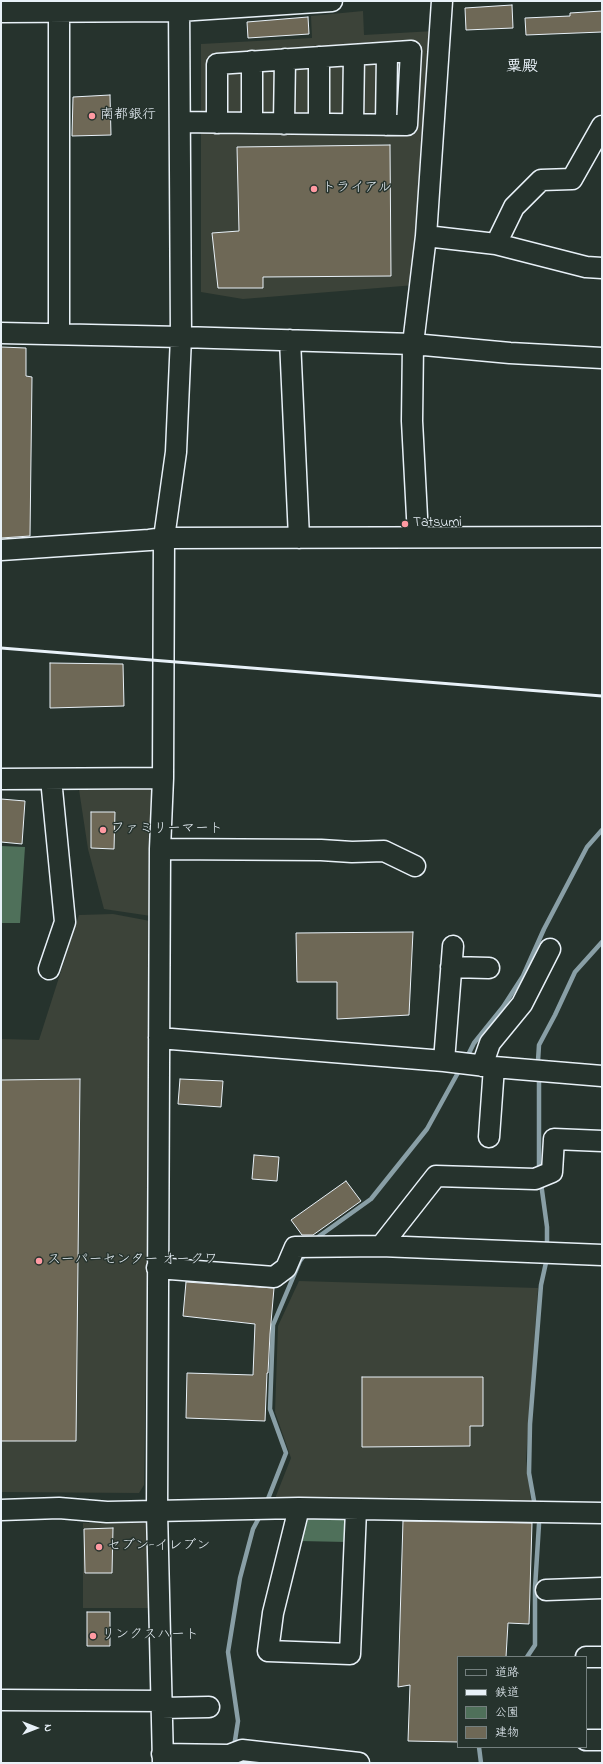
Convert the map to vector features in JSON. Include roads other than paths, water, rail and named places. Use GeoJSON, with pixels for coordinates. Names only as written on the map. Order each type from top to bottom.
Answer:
{"type":"FeatureCollection","features":[{"type":"Feature","properties":{"kind":"street"},"geometry":{"type":"LineString","coordinates":[[1,12],[59,12],[332,1]]}},
{"type":"Feature","properties":{"kind":"street"},"geometry":{"type":"LineString","coordinates":[[418,536],[412,421],[413,344],[426,236],[442,1]]}},
{"type":"Feature","properties":{"kind":"street"},"geometry":{"type":"LineString","coordinates":[[179,6],[181,337],[176,452],[164,538],[163,778],[160,849],[158,1038],[157,1511],[162,1758],[235,1753],[359,1763]]}},
{"type":"Feature","properties":{"kind":"street"},"geometry":{"type":"LineString","coordinates":[[59,12],[59,334]]}},
{"type":"Feature","properties":{"kind":"street"},"geometry":{"type":"LineString","coordinates":[[180,122],[217,123],[252,123],[284,124],[353,124],[386,125],[387,53],[217,64],[217,123]]}},
{"type":"Feature","properties":{"kind":"street"},"geometry":{"type":"LineString","coordinates":[[353,124],[354,55]]}},
{"type":"Feature","properties":{"kind":"street"},"geometry":{"type":"LineString","coordinates":[[319,57],[319,124]]}},
{"type":"Feature","properties":{"kind":"street"},"geometry":{"type":"LineString","coordinates":[[284,124],[285,60]]}},
{"type":"Feature","properties":{"kind":"street"},"geometry":{"type":"LineString","coordinates":[[252,61],[252,123]]}},
{"type":"Feature","properties":{"kind":"street"},"geometry":{"type":"LineString","coordinates":[[496,244],[514,207],[540,180],[572,179],[602,126]]}},
{"type":"Feature","properties":{"kind":"street"},"geometry":{"type":"LineString","coordinates":[[426,236],[496,244],[586,267],[602,268]]}},
{"type":"Feature","properties":{"kind":"street"},"geometry":{"type":"LineString","coordinates":[[1,333],[413,344],[510,353],[602,358]]}},
{"type":"Feature","properties":{"kind":"street"},"geometry":{"type":"LineString","coordinates":[[290,340],[299,538]]}},
{"type":"Feature","properties":{"kind":"street"},"geometry":{"type":"LineString","coordinates":[[1,550],[164,538],[418,536],[602,537]]}},
{"type":"Feature","properties":{"kind":"street"},"geometry":{"type":"LineString","coordinates":[[1,779],[163,778]]}},
{"type":"Feature","properties":{"kind":"street"},"geometry":{"type":"LineString","coordinates":[[49,969],[65,922],[51,779]]}},
{"type":"Feature","properties":{"kind":"street"},"geometry":{"type":"LineString","coordinates":[[160,849],[321,850],[352,852],[384,851],[415,866]]}},
{"type":"Feature","properties":{"kind":"street"},"geometry":{"type":"LineString","coordinates":[[453,946],[451,967],[470,1064],[489,1137]]}},
{"type":"Feature","properties":{"kind":"street"},"geometry":{"type":"LineString","coordinates":[[470,1064],[490,1043],[522,1004],[550,949]]}},
{"type":"Feature","properties":{"kind":"street"},"geometry":{"type":"LineString","coordinates":[[451,967],[489,968]]}},
{"type":"Feature","properties":{"kind":"street"},"geometry":{"type":"LineString","coordinates":[[158,1038],[602,1076]]}},
{"type":"Feature","properties":{"kind":"street"},"geometry":{"type":"LineString","coordinates":[[381,1246],[436,1176],[540,1177],[552,1172],[554,1139],[602,1141]]}},
{"type":"Feature","properties":{"kind":"street"},"geometry":{"type":"LineString","coordinates":[[157,1268],[274,1277],[286,1268],[295,1247],[381,1246],[602,1255]]}},
{"type":"Feature","properties":{"kind":"street"},"geometry":{"type":"LineString","coordinates":[[1,1510],[60,1508],[107,1512],[299,1508],[602,1513]]}},
{"type":"Feature","properties":{"kind":"street"},"geometry":{"type":"LineString","coordinates":[[299,1508],[273,1613],[268,1651],[350,1654],[356,1510]]}},
{"type":"Feature","properties":{"kind":"street"},"geometry":{"type":"LineString","coordinates":[[546,1590],[602,1588]]}},
{"type":"Feature","properties":{"kind":"street"},"geometry":{"type":"LineString","coordinates":[[587,1657],[602,1657]]}},
{"type":"Feature","properties":{"kind":"street"},"geometry":{"type":"LineString","coordinates":[[1,1700],[162,1704],[209,1707]]}},
{"type":"Feature","properties":{"kind":"street"},"geometry":{"type":"LineString","coordinates":[[587,1740],[602,1740]]}},
{"type":"Feature","properties":{"kind":"waterway"},"geometry":{"type":"LineString","coordinates":[[466,1059],[474,1043],[503,1007],[523,976],[544,929],[587,847],[602,830]]}},
{"type":"Feature","properties":{"kind":"waterway"},"geometry":{"type":"LineString","coordinates":[[538,1061],[539,1045],[575,972],[602,942]]}},
{"type":"Feature","properties":{"kind":"waterway"},"geometry":{"type":"LineString","coordinates":[[315,1241],[318,1237],[371,1199],[427,1129],[460,1069]]}},
{"type":"Feature","properties":{"kind":"waterway"},"geometry":{"type":"LineString","coordinates":[[539,1079],[539,1172]]}},
{"type":"Feature","properties":{"kind":"waterway"},"geometry":{"type":"LineString","coordinates":[[541,1183],[547,1227],[547,1249]]}},
{"type":"Feature","properties":{"kind":"waterway"},"geometry":{"type":"LineString","coordinates":[[266,1504],[286,1453],[270,1409],[273,1325],[300,1261],[306,1253]]}},
{"type":"Feature","properties":{"kind":"waterway"},"geometry":{"type":"LineString","coordinates":[[534,1501],[529,1473],[530,1424],[541,1285],[547,1258]]}},
{"type":"Feature","properties":{"kind":"waterway"},"geometry":{"type":"LineString","coordinates":[[234,1747],[238,1721],[228,1652],[240,1578],[253,1529],[261,1514]]}},
{"type":"Feature","properties":{"kind":"waterway"},"geometry":{"type":"LineString","coordinates":[[528,1656],[535,1645],[535,1588],[539,1524]]}},
{"type":"Feature","properties":{"kind":"waterway"},"geometry":{"type":"LineString","coordinates":[[479,1748],[481,1763]]}},
{"type":"Feature","properties":{"kind":"railway"},"geometry":{"type":"LineString","coordinates":[[1,648],[602,696]]}},
{"type":"Feature","properties":{"kind":"place","name":"南都銀行"},"geometry":{"type":"Point","coordinates":[92,116]}},
{"type":"Feature","properties":{"kind":"place","name":"トライアル"},"geometry":{"type":"Point","coordinates":[314,189]}},
{"type":"Feature","properties":{"kind":"place","name":"Tatsumi"},"geometry":{"type":"Point","coordinates":[405,524]}},
{"type":"Feature","properties":{"kind":"place","name":"ファミリーマート"},"geometry":{"type":"Point","coordinates":[103,830]}},
{"type":"Feature","properties":{"kind":"place","name":"スーパーセンター オークワ"},"geometry":{"type":"Point","coordinates":[39,1261]}},
{"type":"Feature","properties":{"kind":"place","name":"セブン-イレブン"},"geometry":{"type":"Point","coordinates":[99,1547]}},
{"type":"Feature","properties":{"kind":"place","name":"リンクスハート"},"geometry":{"type":"Point","coordinates":[93,1636]}},
{"type":"Feature","properties":{"kind":"district","name":"粟殿"},"geometry":{"type":"Point","coordinates":[522,68]}}]}
